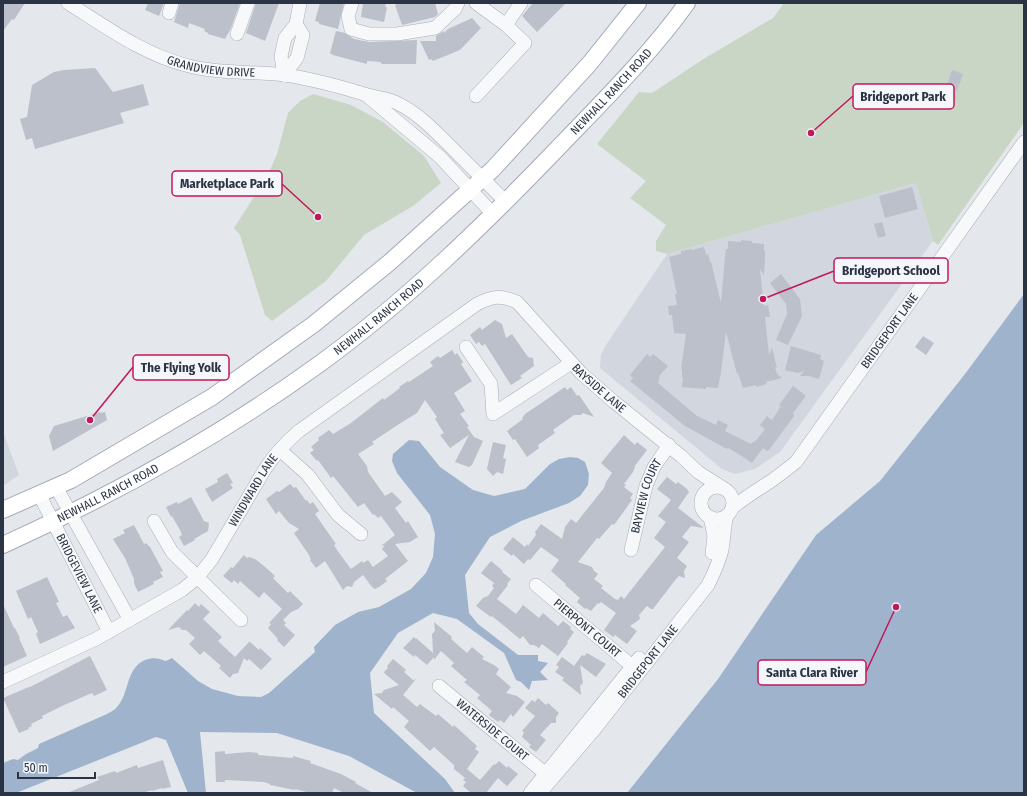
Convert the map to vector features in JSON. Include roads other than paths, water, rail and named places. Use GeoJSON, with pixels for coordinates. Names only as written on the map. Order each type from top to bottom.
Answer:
{"type":"FeatureCollection","features":[{"type":"Feature","properties":{"kind":"main road"},"geometry":{"type":"LineString","coordinates":[[3,510],[71,480],[212,397],[314,324],[390,262],[502,160],[590,63],[638,3]]}},
{"type":"Feature","properties":{"kind":"main road","name":"NEWHALL RANCH ROAD"},"geometry":{"type":"LineString","coordinates":[[3,545],[71,512],[177,455],[228,425],[318,365],[389,309],[506,202],[617,87],[687,3]]}},
{"type":"Feature","properties":{"kind":"street","name":"GRANDVIEW DRIVE"},"geometry":{"type":"LineString","coordinates":[[68,3],[146,50],[169,60],[190,66],[234,72],[284,75],[331,84],[366,95],[388,98],[410,110],[432,128],[476,184],[493,214]]}},
{"type":"Feature","properties":{"kind":"street"},"geometry":{"type":"LineString","coordinates":[[237,34],[248,3]]}},
{"type":"Feature","properties":{"kind":"street"},"geometry":{"type":"LineString","coordinates":[[284,75],[298,58],[303,35],[296,24],[300,3]]}},
{"type":"Feature","properties":{"kind":"street"},"geometry":{"type":"LineString","coordinates":[[352,3],[348,16],[351,29],[370,34],[397,34],[435,28],[455,9],[458,3]]}},
{"type":"Feature","properties":{"kind":"street"},"geometry":{"type":"LineString","coordinates":[[476,3],[506,25],[525,43],[476,96]]}},
{"type":"Feature","properties":{"kind":"street"},"geometry":{"type":"LineString","coordinates":[[506,25],[521,3]]}},
{"type":"Feature","properties":{"kind":"street","name":"BRIDGEPORT LANE"},"geometry":{"type":"LineString","coordinates":[[530,793],[708,585],[715,571],[722,550],[724,526],[730,512],[757,489],[796,462],[1024,142]]}},
{"type":"Feature","properties":{"kind":"street","name":"GRANDVIEW DRIVE"},"geometry":{"type":"LineString","coordinates":[[476,184],[506,202]]}},
{"type":"Feature","properties":{"kind":"street","name":"WINDWARD LANE"},"geometry":{"type":"LineString","coordinates":[[3,682],[109,632],[171,597],[197,578],[219,550],[265,469],[280,450],[299,431],[477,304],[488,298],[498,296],[506,297]]}},
{"type":"Feature","properties":{"kind":"street","name":"BAYSIDE LANE"},"geometry":{"type":"LineString","coordinates":[[506,297],[517,302],[571,363],[613,401],[669,445],[698,472],[725,489]]}},
{"type":"Feature","properties":{"kind":"street"},"geometry":{"type":"LineString","coordinates":[[466,347],[491,384],[493,414],[571,363]]}},
{"type":"Feature","properties":{"kind":"street","name":"BAYVIEW COURT"},"geometry":{"type":"LineString","coordinates":[[631,550],[646,486],[654,467],[669,445]]}},
{"type":"Feature","properties":{"kind":"street"},"geometry":{"type":"LineString","coordinates":[[280,450],[308,475],[338,515],[361,534]]}},
{"type":"Feature","properties":{"kind":"street"},"geometry":{"type":"LineString","coordinates":[[698,472],[702,497],[701,506],[703,511],[710,517],[719,519],[730,512],[732,498],[725,489]]}},
{"type":"Feature","properties":{"kind":"street","name":"BRIDGEVIEW LANE"},"geometry":{"type":"LineString","coordinates":[[56,487],[130,620]]}},
{"type":"Feature","properties":{"kind":"street"},"geometry":{"type":"LineString","coordinates":[[702,497],[708,490],[713,488],[757,489]]}},
{"type":"Feature","properties":{"kind":"street","name":"BRIDGEVIEW LANE"},"geometry":{"type":"LineString","coordinates":[[39,494],[109,632]]}},
{"type":"Feature","properties":{"kind":"street","name":"BRIDGEPORT LANE"},"geometry":{"type":"LineString","coordinates":[[540,793],[594,730],[635,669],[704,577],[711,560],[714,536],[710,517]]}},
{"type":"Feature","properties":{"kind":"street"},"geometry":{"type":"LineString","coordinates":[[154,521],[172,552],[241,620]]}},
{"type":"Feature","properties":{"kind":"street","name":"PIERPONT COURT"},"geometry":{"type":"LineString","coordinates":[[536,585],[635,669]]}},
{"type":"Feature","properties":{"kind":"street","name":"WATERSIDE COURT"},"geometry":{"type":"LineString","coordinates":[[439,686],[546,774]]}},
{"type":"Feature","properties":{"kind":"water"},"geometry":{"type":"Polygon","coordinates":[[[1024,294],[1024,793],[627,793],[718,679],[816,535],[880,481],[965,374],[1024,294]]]}},
{"type":"Feature","properties":{"kind":"water"},"geometry":{"type":"Polygon","coordinates":[[[409,440],[419,441],[440,467],[473,490],[494,496],[525,489],[550,464],[559,459],[570,457],[578,458],[585,462],[589,474],[588,485],[580,496],[569,503],[521,521],[490,537],[465,575],[469,613],[478,624],[518,655],[538,655],[538,661],[548,663],[540,672],[548,680],[532,681],[529,690],[521,682],[516,680],[504,653],[457,619],[433,613],[398,633],[370,673],[374,713],[445,779],[455,793],[417,793],[349,756],[277,733],[200,732],[206,793],[188,793],[166,740],[156,737],[16,793],[3,793],[3,763],[13,759],[18,760],[38,748],[39,744],[114,710],[124,695],[134,669],[145,660],[156,658],[166,661],[172,658],[198,681],[212,689],[238,696],[261,697],[269,693],[315,652],[314,647],[335,625],[358,612],[379,607],[411,589],[426,573],[433,557],[435,534],[430,515],[397,473],[392,461],[393,454],[409,440]]]}},
{"type":"Feature","properties":{"kind":"place","name":"Bridgeport Park"},"geometry":{"type":"Point","coordinates":[811,133]}},
{"type":"Feature","properties":{"kind":"place","name":"Marketplace Park"},"geometry":{"type":"Point","coordinates":[318,217]}},
{"type":"Feature","properties":{"kind":"place","name":"Bridgeport School"},"geometry":{"type":"Point","coordinates":[763,299]}},
{"type":"Feature","properties":{"kind":"place","name":"The Flying Yolk"},"geometry":{"type":"Point","coordinates":[90,420]}},
{"type":"Feature","properties":{"kind":"place","name":"Santa Clara River"},"geometry":{"type":"Point","coordinates":[896,607]}}]}
